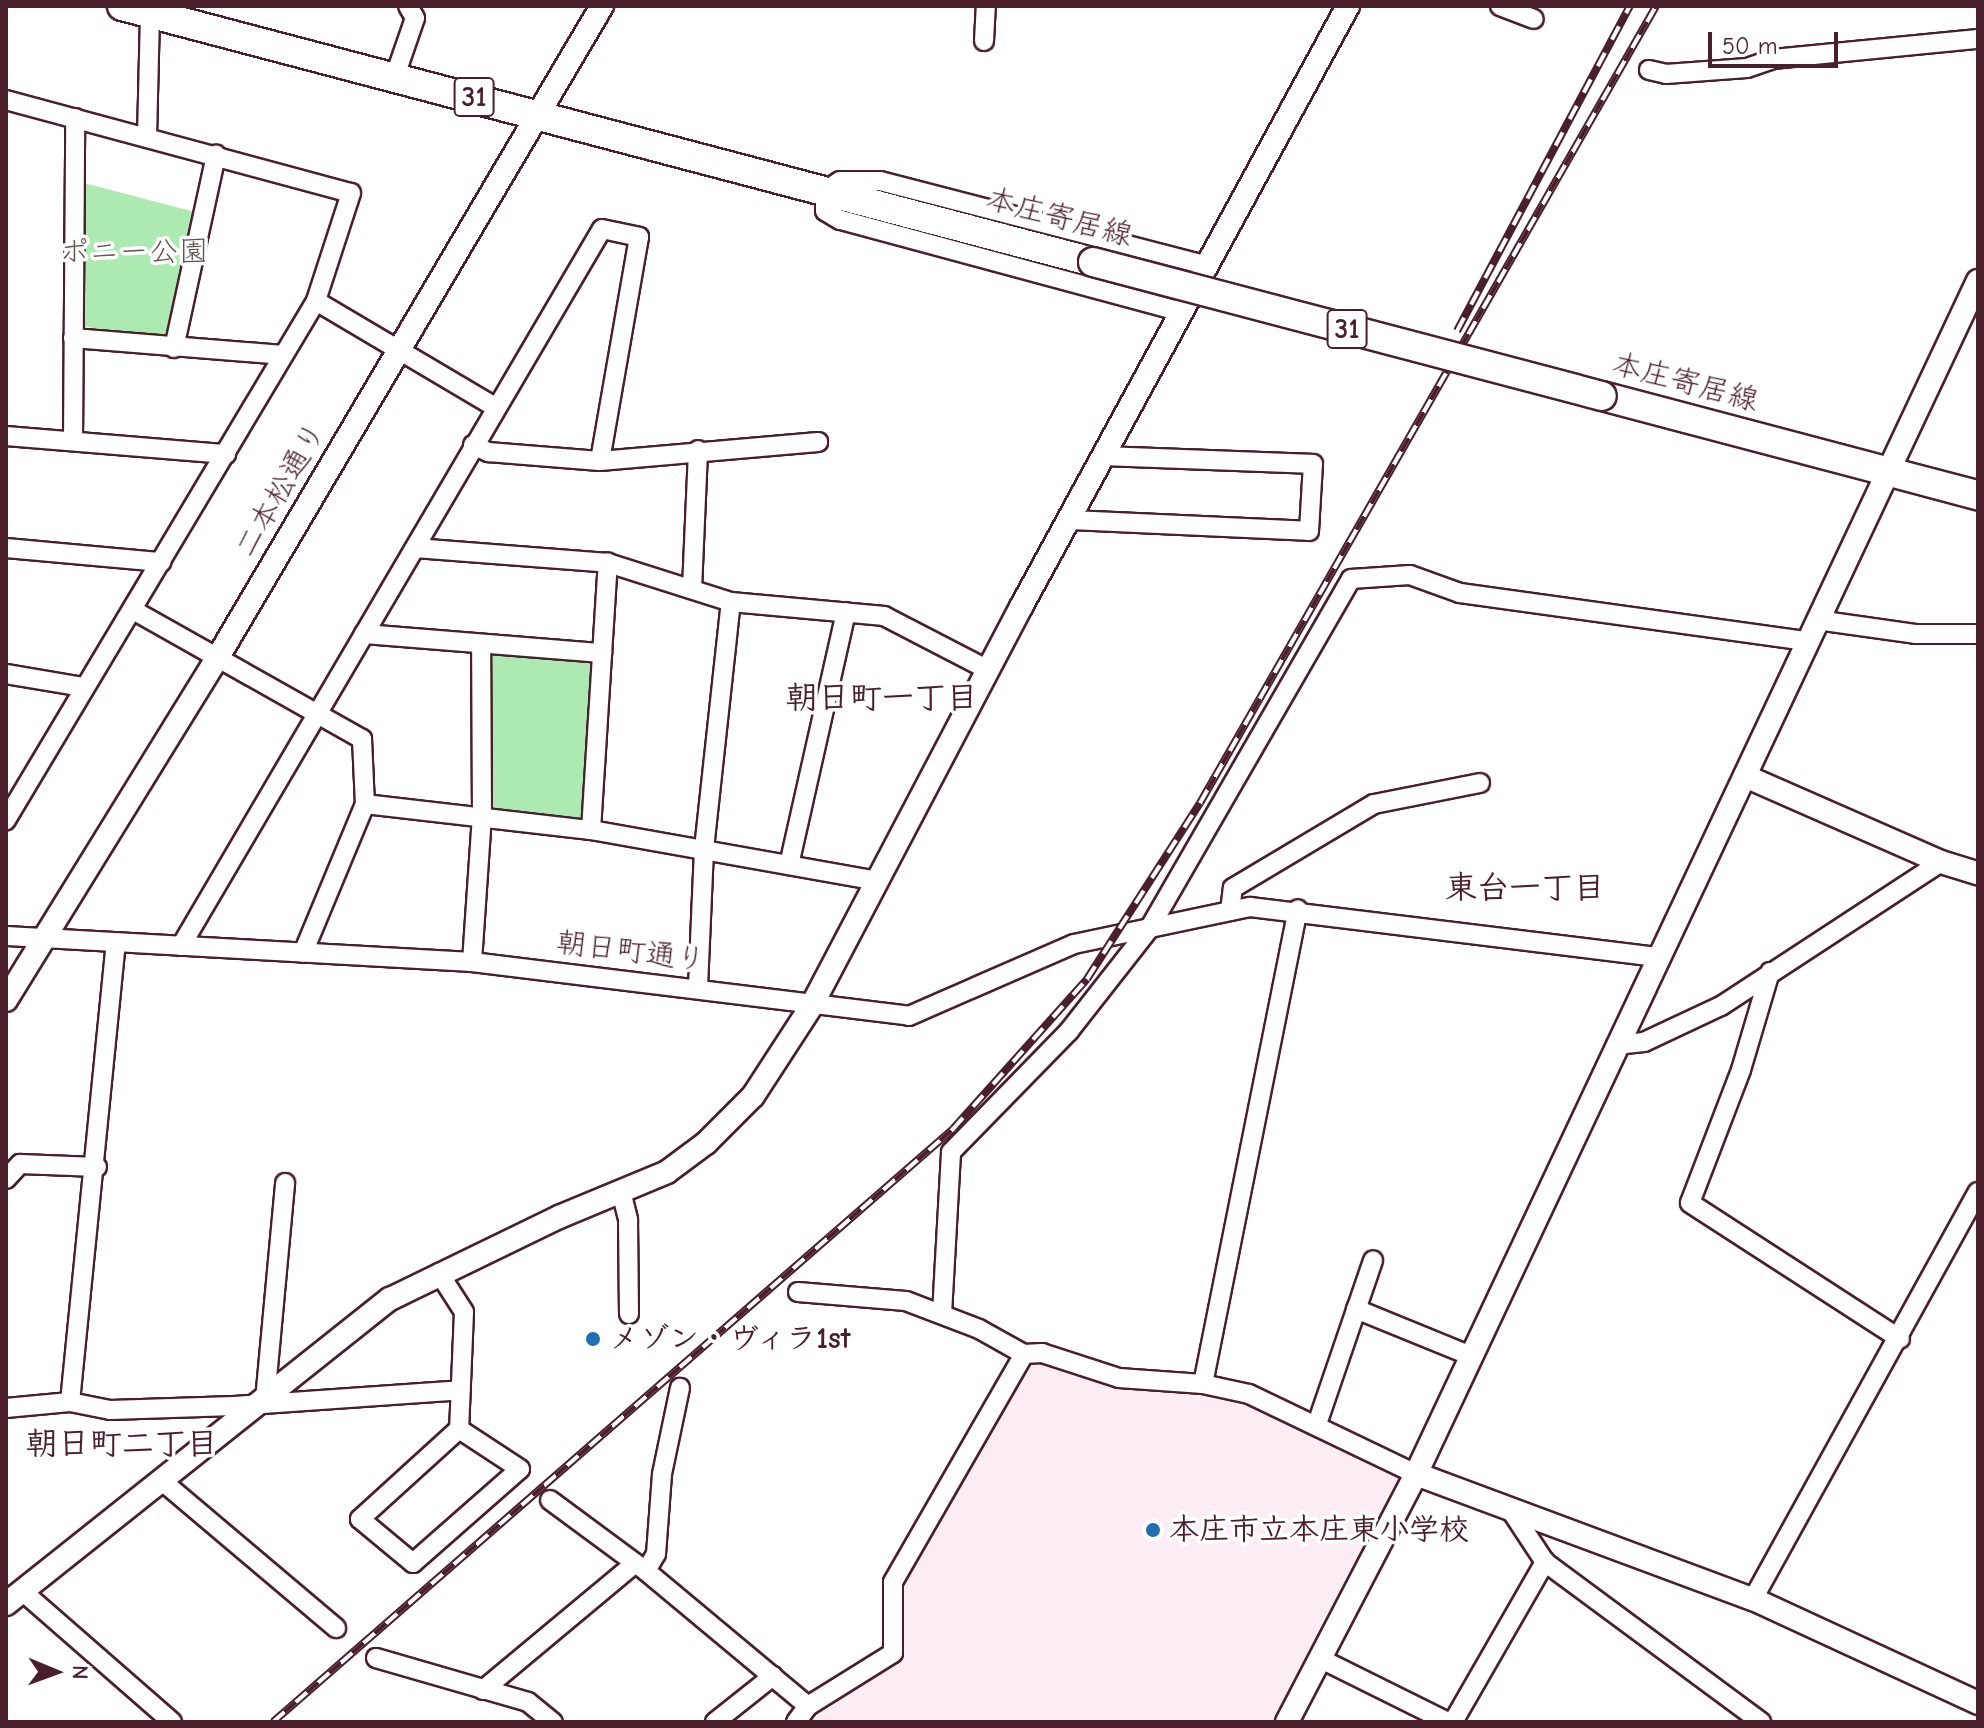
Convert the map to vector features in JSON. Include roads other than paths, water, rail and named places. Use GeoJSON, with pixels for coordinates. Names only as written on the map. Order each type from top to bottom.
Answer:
{"type":"FeatureCollection","features":[{"type":"Feature","properties":{"kind":"main road","name":"本庄寄居線"},"geometry":{"type":"LineString","coordinates":[[122,6],[1978,495]]}},
{"type":"Feature","properties":{"kind":"street"},"geometry":{"type":"LineString","coordinates":[[395,76],[415,18],[408,6]]}},
{"type":"Feature","properties":{"kind":"street","name":"二本松通り"},"geometry":{"type":"LineString","coordinates":[[6,1000],[48,938],[218,657],[602,6]]}},
{"type":"Feature","properties":{"kind":"street"},"geometry":{"type":"LineString","coordinates":[[984,41],[986,6]]}},
{"type":"Feature","properties":{"kind":"street"},"geometry":{"type":"LineString","coordinates":[[172,1722],[14,1598],[390,1299],[439,1273],[667,1172],[706,1143],[753,1096],[812,1005],[988,670],[1348,6]]}},
{"type":"Feature","properties":{"kind":"street"},"geometry":{"type":"LineString","coordinates":[[1500,6],[1534,19]]}},
{"type":"Feature","properties":{"kind":"street"},"geometry":{"type":"LineString","coordinates":[[147,137],[150,13]]}},
{"type":"Feature","properties":{"kind":"street"},"geometry":{"type":"LineString","coordinates":[[1649,70],[1666,74],[1747,68],[1773,59],[1978,39]]}},
{"type":"Feature","properties":{"kind":"street"},"geometry":{"type":"LineString","coordinates":[[6,100],[351,193],[316,301],[6,820]]}},
{"type":"Feature","properties":{"kind":"street"},"geometry":{"type":"LineString","coordinates":[[73,441],[75,118]]}},
{"type":"Feature","properties":{"kind":"street"},"geometry":{"type":"LineString","coordinates":[[174,348],[216,155]]}},
{"type":"Feature","properties":{"kind":"street"},"geometry":{"type":"LineString","coordinates":[[1182,312],[840,220],[825,211],[825,191],[840,181],[880,181],[1208,266]]}},
{"type":"Feature","properties":{"kind":"street"},"geometry":{"type":"LineString","coordinates":[[181,946],[602,229],[639,237],[600,461]]}},
{"type":"Feature","properties":{"kind":"street"},"geometry":{"type":"LineString","coordinates":[[1287,1722],[1323,1660],[1416,1474],[1978,281]]}},
{"type":"Feature","properties":{"kind":"street"},"geometry":{"type":"LineString","coordinates":[[316,301],[495,407]]}},
{"type":"Feature","properties":{"kind":"street"},"geometry":{"type":"LineString","coordinates":[[73,338],[283,355]]}},
{"type":"Feature","properties":{"kind":"street"},"geometry":{"type":"LineString","coordinates":[[6,436],[226,454]]}},
{"type":"Feature","properties":{"kind":"street"},"geometry":{"type":"LineString","coordinates":[[473,445],[488,452],[600,461],[698,450],[818,442]]}},
{"type":"Feature","properties":{"kind":"street"},"geometry":{"type":"LineString","coordinates":[[692,589],[698,450]]}},
{"type":"Feature","properties":{"kind":"street"},"geometry":{"type":"LineString","coordinates":[[1069,520],[1309,531],[1313,464],[1105,456]]}},
{"type":"Feature","properties":{"kind":"street"},"geometry":{"type":"LineString","coordinates":[[6,548],[161,562]]}},
{"type":"Feature","properties":{"kind":"street"},"geometry":{"type":"LineString","coordinates":[[415,548],[608,563],[731,602],[884,616],[988,670]]}},
{"type":"Feature","properties":{"kind":"street"},"geometry":{"type":"LineString","coordinates":[[591,830],[608,563]]}},
{"type":"Feature","properties":{"kind":"street"},"geometry":{"type":"LineString","coordinates":[[942,1314],[951,1152],[1069,1031],[1149,929],[1351,579],[1410,575],[1460,593],[1807,641]]}},
{"type":"Feature","properties":{"kind":"street"},"geometry":{"type":"LineString","coordinates":[[698,987],[704,849],[731,602]]}},
{"type":"Feature","properties":{"kind":"street"},"geometry":{"type":"LineString","coordinates":[[133,610],[362,739],[365,804],[303,953]]}},
{"type":"Feature","properties":{"kind":"street"},"geometry":{"type":"LineString","coordinates":[[789,865],[846,612]]}},
{"type":"Feature","properties":{"kind":"street"},"geometry":{"type":"LineString","coordinates":[[1817,620],[1915,634],[1978,634]]}},
{"type":"Feature","properties":{"kind":"street"},"geometry":{"type":"LineString","coordinates":[[364,634],[602,653]]}},
{"type":"Feature","properties":{"kind":"street"},"geometry":{"type":"LineString","coordinates":[[472,962],[482,815],[481,644]]}},
{"type":"Feature","properties":{"kind":"street"},"geometry":{"type":"LineString","coordinates":[[6,674],[84,687]]}},
{"type":"Feature","properties":{"kind":"street"},"geometry":{"type":"LineString","coordinates":[[1745,776],[1941,862],[1978,873]]}},
{"type":"Feature","properties":{"kind":"street"},"geometry":{"type":"LineString","coordinates":[[1230,911],[1233,888],[1374,804],[1480,783]]}},
{"type":"Feature","properties":{"kind":"street"},"geometry":{"type":"LineString","coordinates":[[365,804],[482,815],[591,830],[876,881]]}},
{"type":"Feature","properties":{"kind":"street"},"geometry":{"type":"LineString","coordinates":[[1616,1045],[1644,1042],[1721,1006],[1941,862]]}},
{"type":"Feature","properties":{"kind":"street"},"geometry":{"type":"LineString","coordinates":[[1203,1384],[1298,909]]}},
{"type":"Feature","properties":{"kind":"street","name":"朝日町通り"},"geometry":{"type":"LineString","coordinates":[[6,936],[472,962],[698,987],[909,1016],[1074,944],[1230,911],[1298,909],[1657,957]]}},
{"type":"Feature","properties":{"kind":"street"},"geometry":{"type":"LineString","coordinates":[[70,1402],[97,1167],[116,942]]}},
{"type":"Feature","properties":{"kind":"street"},"geometry":{"type":"LineString","coordinates":[[1770,972],[1741,1070],[1690,1203],[1900,1339]]}},
{"type":"Feature","properties":{"kind":"street"},"geometry":{"type":"LineString","coordinates":[[6,1179],[20,1164],[97,1167]]}},
{"type":"Feature","properties":{"kind":"street"},"geometry":{"type":"LineString","coordinates":[[265,1400],[285,1183]]}},
{"type":"Feature","properties":{"kind":"street"},"geometry":{"type":"LineString","coordinates":[[621,1191],[628,1220],[629,1314]]}},
{"type":"Feature","properties":{"kind":"street"},"geometry":{"type":"LineString","coordinates":[[1753,1599],[1900,1339],[1978,1192]]}},
{"type":"Feature","properties":{"kind":"street"},"geometry":{"type":"LineString","coordinates":[[1317,1424],[1373,1260]]}},
{"type":"Feature","properties":{"kind":"street"},"geometry":{"type":"LineString","coordinates":[[439,1273],[464,1312],[459,1429],[360,1519],[413,1563],[520,1469],[459,1429]]}},
{"type":"Feature","properties":{"kind":"street"},"geometry":{"type":"LineString","coordinates":[[798,1292],[906,1301],[942,1314],[1024,1354],[1042,1353],[1119,1378],[1203,1384],[1249,1394],[1416,1474],[1753,1599],[1978,1703]]}},
{"type":"Feature","properties":{"kind":"street"},"geometry":{"type":"LineString","coordinates":[[1356,1309],[1471,1356]]}},
{"type":"Feature","properties":{"kind":"street"},"geometry":{"type":"LineString","coordinates":[[796,1722],[808,1706],[893,1653],[893,1582],[1024,1354]]}},
{"type":"Feature","properties":{"kind":"street"},"geometry":{"type":"LineString","coordinates":[[483,1690],[656,1554],[662,1474],[680,1388]]}},
{"type":"Feature","properties":{"kind":"street"},"geometry":{"type":"LineString","coordinates":[[6,1408],[70,1402],[110,1410],[234,1406],[265,1400],[460,1390]]}},
{"type":"Feature","properties":{"kind":"street"},"geometry":{"type":"LineString","coordinates":[[162,1481],[336,1628]]}},
{"type":"Feature","properties":{"kind":"street"},"geometry":{"type":"LineString","coordinates":[[550,1500],[640,1568],[808,1706]]}},
{"type":"Feature","properties":{"kind":"street"},"geometry":{"type":"LineString","coordinates":[[1510,1509],[1545,1562],[1761,1722]]}},
{"type":"Feature","properties":{"kind":"street"},"geometry":{"type":"LineString","coordinates":[[1323,1660],[1450,1722],[1545,1562]]}},
{"type":"Feature","properties":{"kind":"street"},"geometry":{"type":"LineString","coordinates":[[376,1658],[528,1702],[553,1722]]}},
{"type":"Feature","properties":{"kind":"street"},"geometry":{"type":"LineString","coordinates":[[715,1722],[773,1676]]}},
{"type":"Feature","properties":{"kind":"railway"},"geometry":{"type":"LineString","coordinates":[[1457,331],[1630,6]]}},
{"type":"Feature","properties":{"kind":"railway"},"geometry":{"type":"LineString","coordinates":[[273,1722],[953,1129],[1087,979],[1200,803],[1656,6]]}},
{"type":"Feature","properties":{"kind":"place","name":"メゾン・ヴィラ1st"},"geometry":{"type":"Point","coordinates":[593,1339]}},
{"type":"Feature","properties":{"kind":"place","name":"本庄市立本庄東小学校"},"geometry":{"type":"Point","coordinates":[1153,1530]}},
{"type":"Feature","properties":{"kind":"district","name":"朝日町一丁目"},"geometry":{"type":"Point","coordinates":[882,698]}},
{"type":"Feature","properties":{"kind":"district","name":"東台一丁目"},"geometry":{"type":"Point","coordinates":[1525,888]}},
{"type":"Feature","properties":{"kind":"district","name":"朝日町二丁目"},"geometry":{"type":"Point","coordinates":[122,1444]}},
{"type":"Feature","properties":{"kind":"park label","name":"ポニー公園"},"geometry":{"type":"Point","coordinates":[134,252]}}]}
